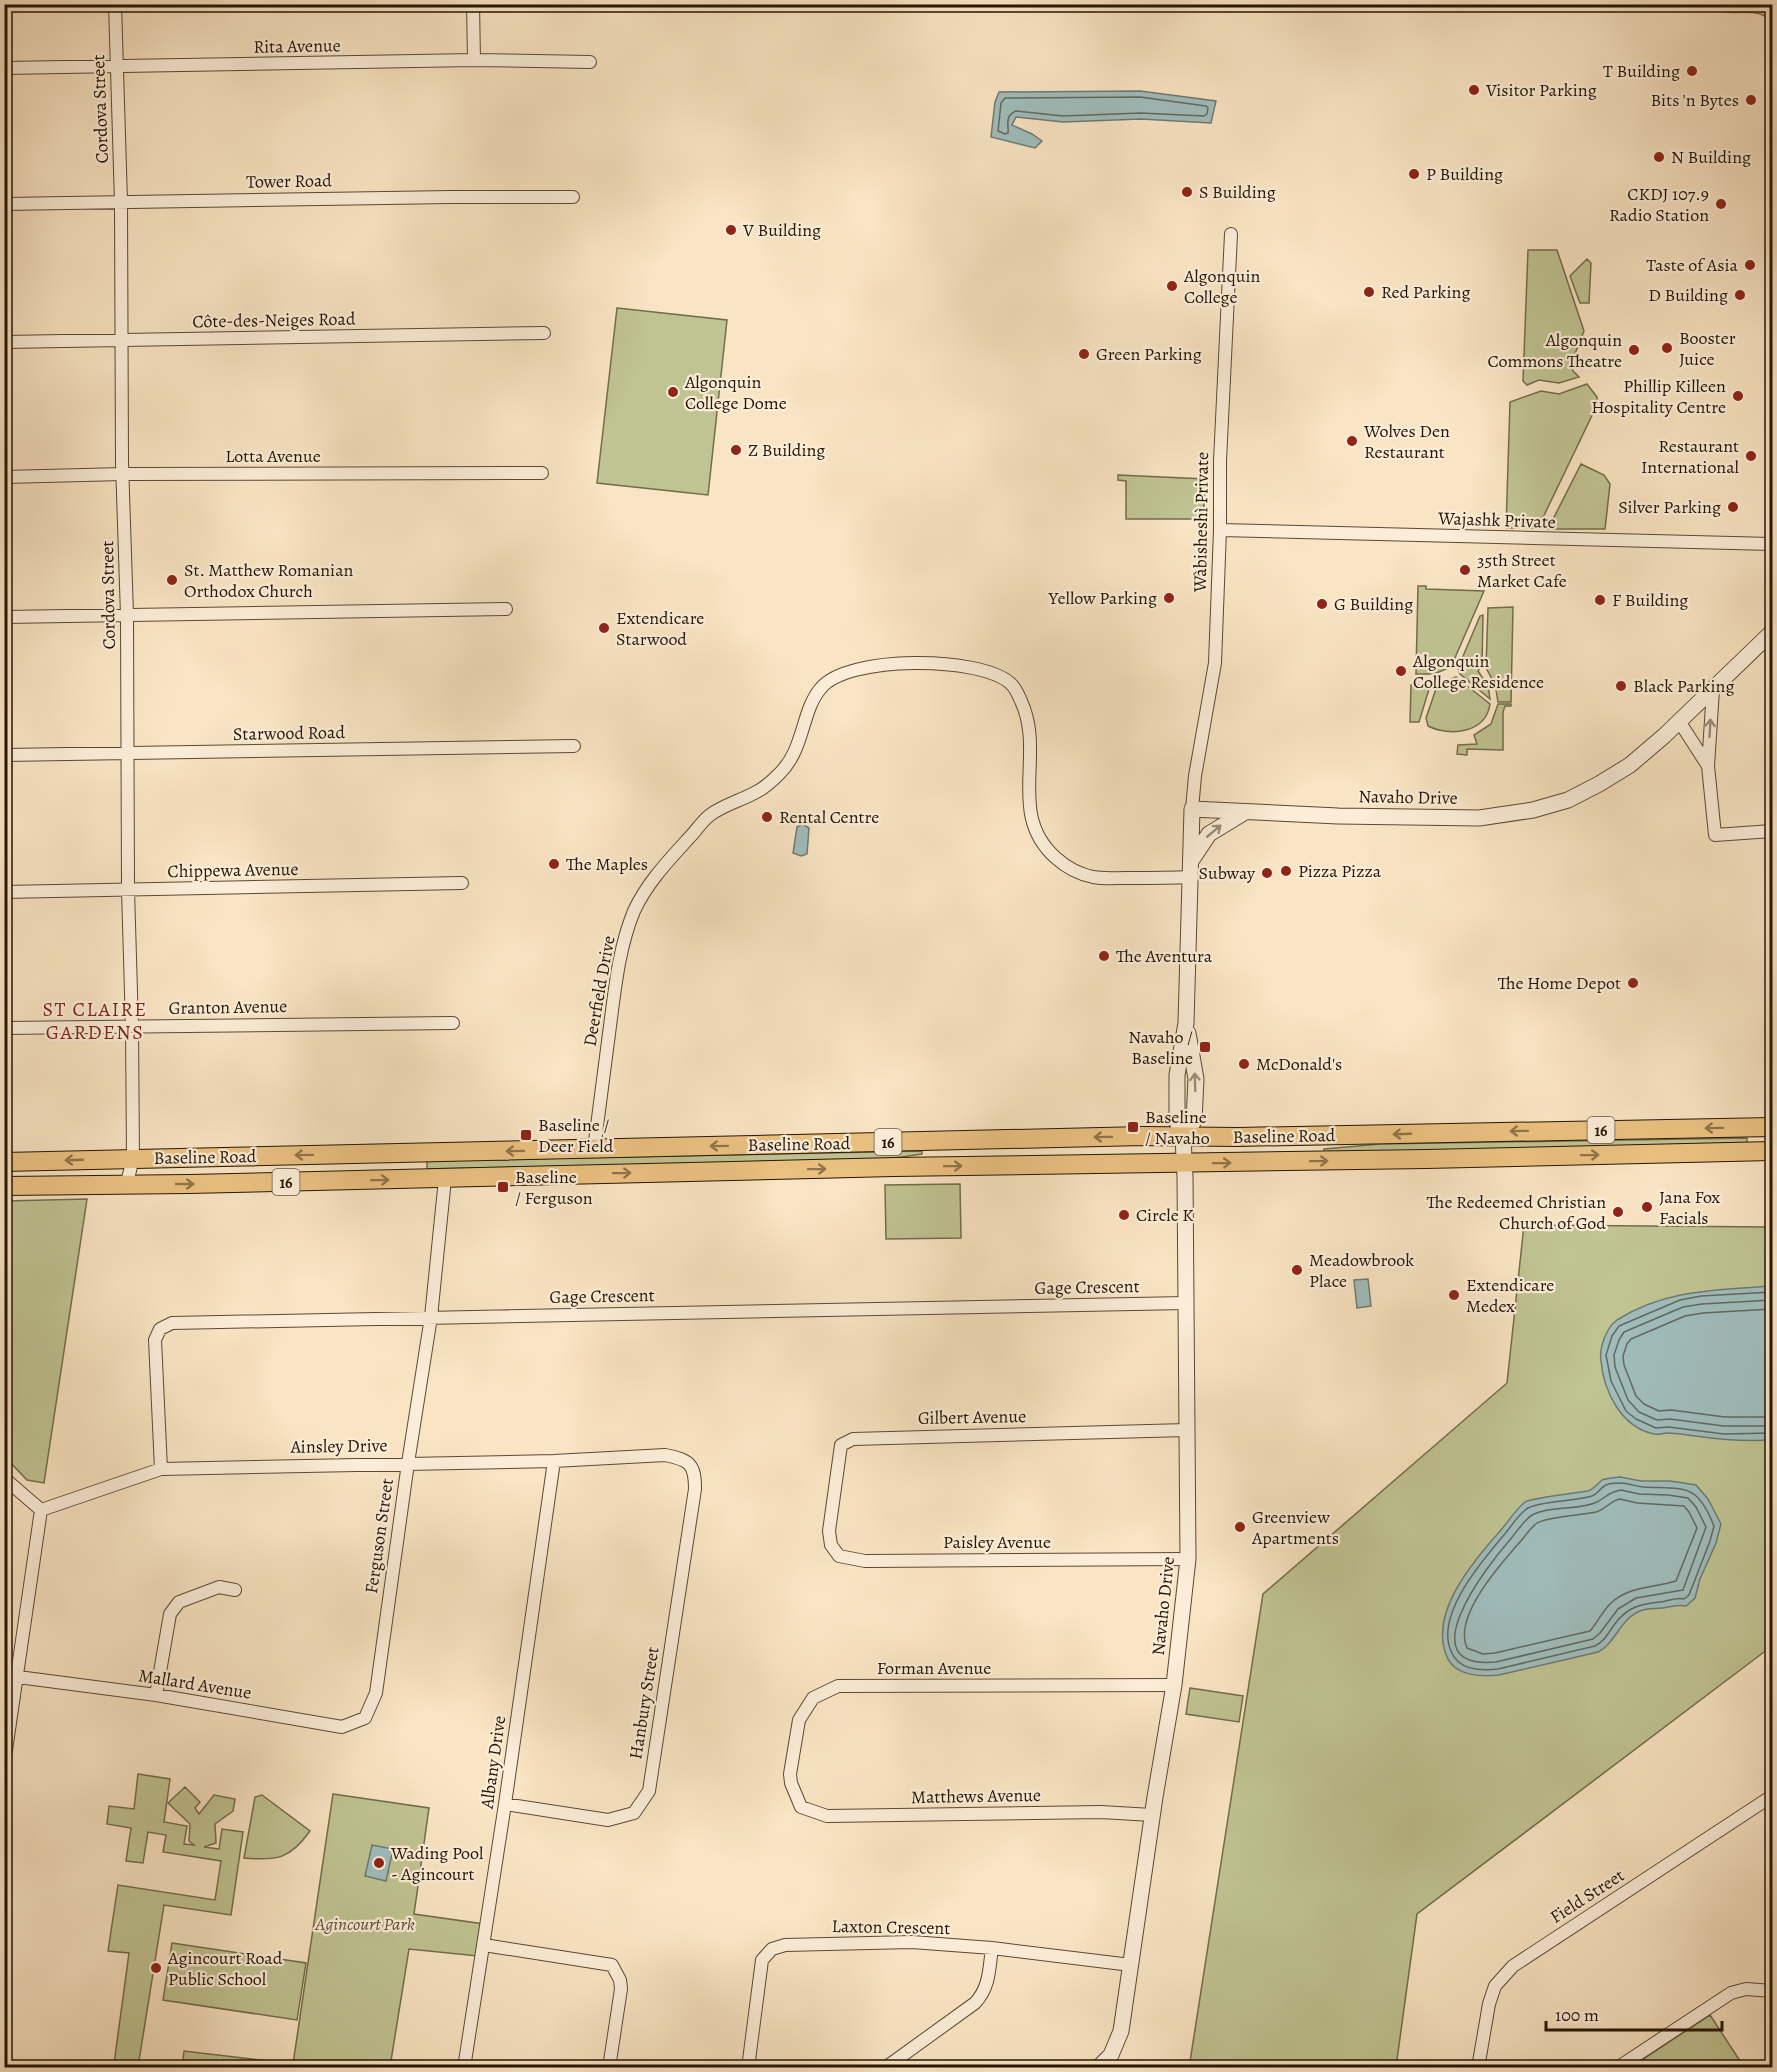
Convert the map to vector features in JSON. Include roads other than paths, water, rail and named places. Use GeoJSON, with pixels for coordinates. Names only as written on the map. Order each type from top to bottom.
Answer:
{"type":"FeatureCollection","features":[{"type":"Feature","properties":{"kind":"main road","name":"Baseline Road"},"geometry":{"type":"LineString","coordinates":[[4,1162],[1773,1127]]}},
{"type":"Feature","properties":{"kind":"main road","name":"Baseline Road"},"geometry":{"type":"LineString","coordinates":[[4,1186],[1773,1151]]}},
{"type":"Feature","properties":{"kind":"street","name":"Cordova Street"},"geometry":{"type":"LineString","coordinates":[[115,4],[121,202],[128,890],[132,1026],[133,1158],[127,1184]]}},
{"type":"Feature","properties":{"kind":"street"},"geometry":{"type":"LineString","coordinates":[[473,4],[474,60]]}},
{"type":"Feature","properties":{"kind":"street","name":"Rita Avenue"},"geometry":{"type":"LineString","coordinates":[[4,68],[474,60],[590,62]]}},
{"type":"Feature","properties":{"kind":"street","name":"Tower Road"},"geometry":{"type":"LineString","coordinates":[[4,204],[573,197]]}},
{"type":"Feature","properties":{"kind":"street","name":"Wàbisheshì Private"},"geometry":{"type":"LineString","coordinates":[[1192,809],[1195,776],[1215,663],[1220,461],[1231,234]]}},
{"type":"Feature","properties":{"kind":"street","name":"Côte-des-Neiges Road"},"geometry":{"type":"LineString","coordinates":[[4,342],[544,333]]}},
{"type":"Feature","properties":{"kind":"street","name":"Lotta Avenue"},"geometry":{"type":"LineString","coordinates":[[4,477],[123,474],[542,473]]}},
{"type":"Feature","properties":{"kind":"street","name":"Wajashk Private"},"geometry":{"type":"LineString","coordinates":[[1220,530],[1773,544]]}},
{"type":"Feature","properties":{"kind":"street"},"geometry":{"type":"LineString","coordinates":[[4,617],[506,609]]}},
{"type":"Feature","properties":{"kind":"street","name":"Navaho Drive"},"geometry":{"type":"LineString","coordinates":[[1098,2067],[1111,2055],[1121,2031],[1152,1815],[1174,1685],[1188,1559],[1183,1137],[1194,1121],[1196,1079],[1186,1023],[1192,809],[1479,819],[1533,810],[1568,800],[1630,765],[1773,632]]}},
{"type":"Feature","properties":{"kind":"street","name":"Deerfield Drive"},"geometry":{"type":"LineString","coordinates":[[594,1149],[617,973],[629,927],[646,889],[710,815],[759,791],[781,772],[799,745],[811,705],[818,691],[823,685],[847,671],[886,664],[921,663],[965,667],[991,674],[1010,683],[1026,712],[1031,729],[1029,801],[1033,828],[1048,851],[1074,871],[1096,878],[1190,877]]}},
{"type":"Feature","properties":{"kind":"street"},"geometry":{"type":"LineString","coordinates":[[1713,690],[1708,766],[1715,835],[1773,831]]}},
{"type":"Feature","properties":{"kind":"street"},"geometry":{"type":"LineString","coordinates":[[1679,721],[1708,766]]}},
{"type":"Feature","properties":{"kind":"street","name":"Starwood Road"},"geometry":{"type":"LineString","coordinates":[[4,755],[574,746]]}},
{"type":"Feature","properties":{"kind":"street"},"geometry":{"type":"LineString","coordinates":[[1191,861],[1209,834],[1246,811]]}},
{"type":"Feature","properties":{"kind":"street","name":"Chippewa Avenue"},"geometry":{"type":"LineString","coordinates":[[4,892],[462,883]]}},
{"type":"Feature","properties":{"kind":"street","name":"Granton Avenue"},"geometry":{"type":"LineString","coordinates":[[4,1028],[453,1023]]}},
{"type":"Feature","properties":{"kind":"street","name":"Ferguson Street"},"geometry":{"type":"LineString","coordinates":[[365,1718],[376,1693],[431,1317],[445,1179]]}},
{"type":"Feature","properties":{"kind":"street","name":"Gage Crescent"},"geometry":{"type":"LineString","coordinates":[[161,1468],[155,1340],[160,1329],[172,1323],[1186,1303]]}},
{"type":"Feature","properties":{"kind":"street","name":"Gilbert Avenue"},"geometry":{"type":"LineString","coordinates":[[830,1527],[841,1445],[853,1438],[1187,1430]]}},
{"type":"Feature","properties":{"kind":"street","name":"Ainsley Drive"},"geometry":{"type":"LineString","coordinates":[[41,1510],[161,1468],[554,1461],[665,1455],[681,1458],[691,1465]]}},
{"type":"Feature","properties":{"kind":"street","name":"Albany Drive"},"geometry":{"type":"LineString","coordinates":[[464,2067],[505,1804],[554,1461]]}},
{"type":"Feature","properties":{"kind":"street","name":"Hanbury Street"},"geometry":{"type":"LineString","coordinates":[[505,1804],[608,1820],[634,1813],[649,1791],[695,1489],[691,1465]]}},
{"type":"Feature","properties":{"kind":"street"},"geometry":{"type":"LineString","coordinates":[[4,1478],[41,1510],[4,1764]]}},
{"type":"Feature","properties":{"kind":"street","name":"Paisley Avenue"},"geometry":{"type":"LineString","coordinates":[[830,1527],[831,1545],[839,1556],[865,1561],[1188,1559]]}},
{"type":"Feature","properties":{"kind":"street"},"geometry":{"type":"LineString","coordinates":[[156,1695],[170,1614],[179,1602],[219,1587],[235,1590]]}},
{"type":"Feature","properties":{"kind":"street","name":"Mallard Avenue"},"geometry":{"type":"LineString","coordinates":[[18,1677],[156,1695],[342,1727],[365,1718]]}},
{"type":"Feature","properties":{"kind":"street","name":"Forman Avenue"},"geometry":{"type":"LineString","coordinates":[[801,1807],[791,1783],[790,1774],[799,1720],[813,1698],[838,1686],[1174,1685]]}},
{"type":"Feature","properties":{"kind":"street","name":"Field Street"},"geometry":{"type":"LineString","coordinates":[[1478,2067],[1489,2004],[1495,1986],[1513,1965],[1773,1796]]}},
{"type":"Feature","properties":{"kind":"street","name":"Matthews Avenue"},"geometry":{"type":"LineString","coordinates":[[801,1807],[827,1816],[1101,1812],[1152,1815]]}},
{"type":"Feature","properties":{"kind":"street","name":"Laxton Crescent"},"geometry":{"type":"LineString","coordinates":[[748,2067],[762,1960],[771,1949],[785,1945],[912,1942],[992,1948],[1131,1965]]}},
{"type":"Feature","properties":{"kind":"street"},"geometry":{"type":"LineString","coordinates":[[484,1945],[612,1965],[620,1980],[621,1989],[609,2067]]}},
{"type":"Feature","properties":{"kind":"street"},"geometry":{"type":"LineString","coordinates":[[885,2067],[975,2003],[984,1994],[988,1983],[992,1948]]}},
{"type":"Feature","properties":{"kind":"street"},"geometry":{"type":"LineString","coordinates":[[1617,2067],[1731,1993],[1746,1989],[1773,1991]]}},
{"type":"Feature","properties":{"kind":"water"},"geometry":{"type":"Polygon","coordinates":[[[1140,91],[1216,101],[1211,123],[1141,119],[1063,122],[1016,117],[1012,125],[1042,141],[1035,148],[991,137],[995,102],[999,92],[1140,91]]]}},
{"type":"Feature","properties":{"kind":"water"},"geometry":{"type":"Polygon","coordinates":[[[802,824],[809,828],[807,854],[801,856],[793,853],[797,827],[802,824]]]}},
{"type":"Feature","properties":{"kind":"water"},"geometry":{"type":"Polygon","coordinates":[[[1368,1279],[1371,1306],[1357,1308],[1354,1280],[1368,1279]]]}},
{"type":"Feature","properties":{"kind":"water"},"geometry":{"type":"Polygon","coordinates":[[[1772,1286],[1772,1439],[1744,1441],[1675,1433],[1656,1434],[1642,1430],[1624,1416],[1610,1396],[1601,1361],[1604,1339],[1617,1320],[1654,1302],[1673,1297],[1712,1290],[1772,1286]]]}},
{"type":"Feature","properties":{"kind":"water"},"geometry":{"type":"Polygon","coordinates":[[[1620,1477],[1696,1485],[1708,1499],[1721,1524],[1695,1598],[1686,1606],[1677,1605],[1635,1613],[1610,1642],[1598,1652],[1499,1675],[1469,1674],[1456,1668],[1447,1657],[1443,1640],[1443,1623],[1448,1606],[1456,1589],[1478,1557],[1515,1512],[1529,1500],[1588,1491],[1602,1480],[1620,1477]]]}},
{"type":"Feature","properties":{"kind":"water","name":"Wading Pool - Agincourt"},"geometry":{"type":"Polygon","coordinates":[[[372,1845],[393,1849],[386,1881],[365,1876],[372,1845]]]}},
{"type":"Feature","properties":{"kind":"place","name":"T Building"},"geometry":{"type":"Point","coordinates":[1692,71]}},
{"type":"Feature","properties":{"kind":"place","name":"Visitor Parking"},"geometry":{"type":"Point","coordinates":[1474,90]}},
{"type":"Feature","properties":{"kind":"place","name":"Bits 'n Bytes"},"geometry":{"type":"Point","coordinates":[1751,100]}},
{"type":"Feature","properties":{"kind":"place","name":"N Building"},"geometry":{"type":"Point","coordinates":[1659,157]}},
{"type":"Feature","properties":{"kind":"place","name":"P Building"},"geometry":{"type":"Point","coordinates":[1414,174]}},
{"type":"Feature","properties":{"kind":"place","name":"S Building"},"geometry":{"type":"Point","coordinates":[1187,192]}},
{"type":"Feature","properties":{"kind":"place","name":"CKDJ 107.9 Radio Station"},"geometry":{"type":"Point","coordinates":[1721,204]}},
{"type":"Feature","properties":{"kind":"place","name":"V Building"},"geometry":{"type":"Point","coordinates":[731,230]}},
{"type":"Feature","properties":{"kind":"place","name":"Taste of Asia"},"geometry":{"type":"Point","coordinates":[1750,265]}},
{"type":"Feature","properties":{"kind":"place","name":"Algonquin College"},"geometry":{"type":"Point","coordinates":[1172,286]}},
{"type":"Feature","properties":{"kind":"place","name":"Red Parking"},"geometry":{"type":"Point","coordinates":[1369,292]}},
{"type":"Feature","properties":{"kind":"place","name":"D Building"},"geometry":{"type":"Point","coordinates":[1740,295]}},
{"type":"Feature","properties":{"kind":"place","name":"Booster Juice"},"geometry":{"type":"Point","coordinates":[1667,348]}},
{"type":"Feature","properties":{"kind":"place","name":"Algonquin Commons Theatre"},"geometry":{"type":"Point","coordinates":[1634,350]}},
{"type":"Feature","properties":{"kind":"place","name":"Green Parking"},"geometry":{"type":"Point","coordinates":[1084,354]}},
{"type":"Feature","properties":{"kind":"place","name":"Algonquin College Dome"},"geometry":{"type":"Point","coordinates":[673,392]}},
{"type":"Feature","properties":{"kind":"place","name":"Phillip Killeen Hospitality Centre"},"geometry":{"type":"Point","coordinates":[1738,396]}},
{"type":"Feature","properties":{"kind":"place","name":"Wolves Den Restaurant"},"geometry":{"type":"Point","coordinates":[1352,441]}},
{"type":"Feature","properties":{"kind":"place","name":"Z Building"},"geometry":{"type":"Point","coordinates":[736,450]}},
{"type":"Feature","properties":{"kind":"place","name":"Restaurant International"},"geometry":{"type":"Point","coordinates":[1751,456]}},
{"type":"Feature","properties":{"kind":"place","name":"Silver Parking"},"geometry":{"type":"Point","coordinates":[1733,507]}},
{"type":"Feature","properties":{"kind":"place","name":"35th Street Market Cafe"},"geometry":{"type":"Point","coordinates":[1465,570]}},
{"type":"Feature","properties":{"kind":"place","name":"St. Matthew Romanian Orthodox Church"},"geometry":{"type":"Point","coordinates":[172,580]}},
{"type":"Feature","properties":{"kind":"place","name":"Yellow Parking"},"geometry":{"type":"Point","coordinates":[1169,598]}},
{"type":"Feature","properties":{"kind":"place","name":"F Building"},"geometry":{"type":"Point","coordinates":[1600,600]}},
{"type":"Feature","properties":{"kind":"place","name":"G Building"},"geometry":{"type":"Point","coordinates":[1322,604]}},
{"type":"Feature","properties":{"kind":"place","name":"Extendicare Starwood"},"geometry":{"type":"Point","coordinates":[604,628]}},
{"type":"Feature","properties":{"kind":"place","name":"Algonquin College Residence"},"geometry":{"type":"Point","coordinates":[1401,671]}},
{"type":"Feature","properties":{"kind":"place","name":"Black Parking"},"geometry":{"type":"Point","coordinates":[1621,686]}},
{"type":"Feature","properties":{"kind":"place","name":"Rental Centre"},"geometry":{"type":"Point","coordinates":[767,817]}},
{"type":"Feature","properties":{"kind":"place","name":"The Maples"},"geometry":{"type":"Point","coordinates":[554,864]}},
{"type":"Feature","properties":{"kind":"place","name":"Pizza Pizza"},"geometry":{"type":"Point","coordinates":[1286,871]}},
{"type":"Feature","properties":{"kind":"place","name":"Subway"},"geometry":{"type":"Point","coordinates":[1267,873]}},
{"type":"Feature","properties":{"kind":"place","name":"The Aventura"},"geometry":{"type":"Point","coordinates":[1104,956]}},
{"type":"Feature","properties":{"kind":"place","name":"The Home Depot"},"geometry":{"type":"Point","coordinates":[1633,983]}},
{"type":"Feature","properties":{"kind":"place","name":"Navaho / Baseline"},"geometry":{"type":"Point","coordinates":[1205,1047]}},
{"type":"Feature","properties":{"kind":"place","name":"McDonald's"},"geometry":{"type":"Point","coordinates":[1244,1064]}},
{"type":"Feature","properties":{"kind":"place","name":"Baseline / Navaho"},"geometry":{"type":"Point","coordinates":[1133,1127]}},
{"type":"Feature","properties":{"kind":"place","name":"Baseline / Deer Field"},"geometry":{"type":"Point","coordinates":[526,1135]}},
{"type":"Feature","properties":{"kind":"place","name":"Baseline / Ferguson"},"geometry":{"type":"Point","coordinates":[503,1187]}},
{"type":"Feature","properties":{"kind":"place","name":"Jana Fox Facials"},"geometry":{"type":"Point","coordinates":[1647,1207]}},
{"type":"Feature","properties":{"kind":"place","name":"The Redeemed Christian Church of God"},"geometry":{"type":"Point","coordinates":[1618,1212]}},
{"type":"Feature","properties":{"kind":"place","name":"Circle K"},"geometry":{"type":"Point","coordinates":[1124,1215]}},
{"type":"Feature","properties":{"kind":"place","name":"Meadowbrook Place"},"geometry":{"type":"Point","coordinates":[1297,1270]}},
{"type":"Feature","properties":{"kind":"place","name":"Extendicare Medex"},"geometry":{"type":"Point","coordinates":[1454,1295]}},
{"type":"Feature","properties":{"kind":"place","name":"Greenview Apartments"},"geometry":{"type":"Point","coordinates":[1240,1527]}},
{"type":"Feature","properties":{"kind":"place","name":"Wading Pool - Agincourt"},"geometry":{"type":"Point","coordinates":[379,1863]}},
{"type":"Feature","properties":{"kind":"place","name":"Agincourt Road Public School"},"geometry":{"type":"Point","coordinates":[156,1968]}},
{"type":"Feature","properties":{"kind":"district","name":"ST CLAIRE GARDENS"},"geometry":{"type":"Point","coordinates":[95,1020]}},
{"type":"Feature","properties":{"kind":"park label","name":"Agincourt Park"},"geometry":{"type":"Point","coordinates":[365,1924]}}]}
